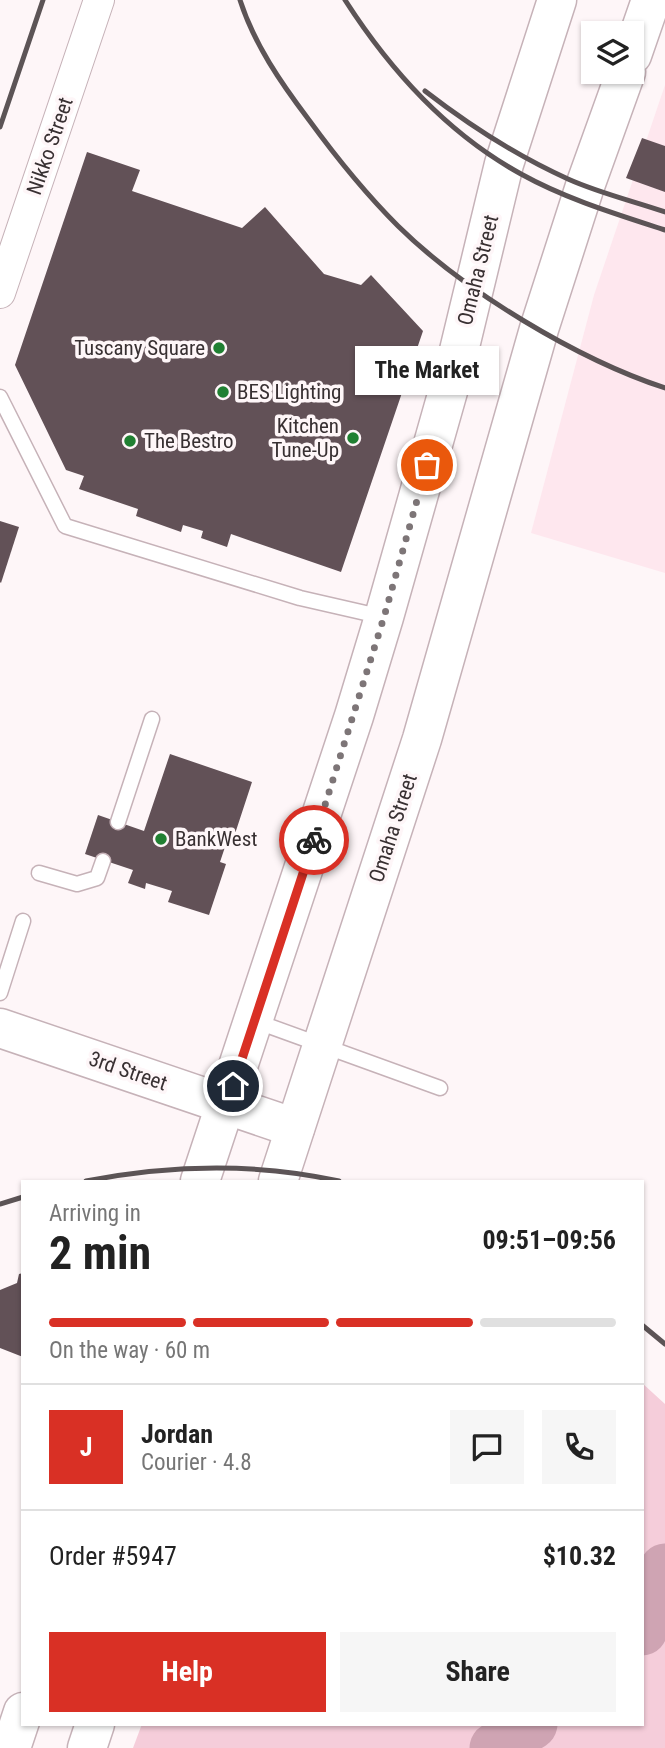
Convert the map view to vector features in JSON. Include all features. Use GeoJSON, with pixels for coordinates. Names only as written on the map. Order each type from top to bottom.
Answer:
{"type":"FeatureCollection","features":[{"type":"Feature","properties":{"kind":"main road","name":"Omaha Street"},"geometry":{"type":"LineString","coordinates":[[200,1180],[354,716],[384,617],[456,363],[504,163],[557,0]]}},
{"type":"Feature","properties":{"kind":"main road"},"geometry":{"type":"LineString","coordinates":[[644,21],[651,0]]}},
{"type":"Feature","properties":{"kind":"main road","name":"Omaha Street"},"geometry":{"type":"LineString","coordinates":[[278,1180],[422,739],[539,329],[584,186],[622,84]]}},
{"type":"Feature","properties":{"kind":"main road","name":"3rd Street"},"geometry":{"type":"LineString","coordinates":[[0,1028],[295,1128]]}},
{"type":"Feature","properties":{"kind":"main road"},"geometry":{"type":"LineString","coordinates":[[87,1748],[94,1726]]}},
{"type":"Feature","properties":{"kind":"street","name":"Nikko Street"},"geometry":{"type":"LineString","coordinates":[[0,293],[99,0]]}},
{"type":"Feature","properties":{"kind":"lane"},"geometry":{"type":"LineString","coordinates":[[0,397],[65,526],[300,598],[384,617]]}},
{"type":"Feature","properties":{"kind":"lane"},"geometry":{"type":"LineString","coordinates":[[118,822],[152,719]]}},
{"type":"Feature","properties":{"kind":"lane"},"geometry":{"type":"LineString","coordinates":[[39,873],[76,884],[97,878],[103,861]]}},
{"type":"Feature","properties":{"kind":"lane"},"geometry":{"type":"LineString","coordinates":[[0,992],[23,921]]}},
{"type":"Feature","properties":{"kind":"lane"},"geometry":{"type":"LineString","coordinates":[[254,1020],[440,1088]]}},
{"type":"Feature","properties":{"kind":"shaded area"},"geometry":{"type":"Polygon","coordinates":[[[665,85],[665,573],[531,533],[594,295],[665,85]]]}},
{"type":"Feature","properties":{"kind":"shaded area"},"geometry":{"type":"Polygon","coordinates":[[[644,1385],[665,1404],[665,1748],[133,1748],[141,1726],[644,1726],[644,1385]]]}},
{"type":"Feature","properties":{"kind":"building"},"geometry":{"type":"Polygon","coordinates":[[[642,138],[665,146],[665,192],[626,178],[642,138]]]}},
{"type":"Feature","properties":{"kind":"building","name":"Tuscany Square"},"geometry":{"type":"Polygon","coordinates":[[[87,152],[140,170],[132,191],[242,228],[265,207],[324,274],[361,285],[371,275],[423,331],[341,572],[231,534],[227,547],[201,538],[203,531],[183,525],[181,532],[136,516],[138,509],[79,489],[84,476],[66,470],[15,365],[87,152]]]}},
{"type":"Feature","properties":{"kind":"building"},"geometry":{"type":"Polygon","coordinates":[[[0,521],[19,527],[1,583],[0,582],[0,521]]]}},
{"type":"Feature","properties":{"kind":"building","name":"BankWest"},"geometry":{"type":"Polygon","coordinates":[[[170,754],[252,782],[230,849],[225,847],[220,862],[226,864],[209,915],[168,902],[172,891],[146,883],[145,889],[128,883],[133,870],[85,854],[98,815],[144,831],[170,754]]]}},
{"type":"Feature","properties":{"kind":"building"},"geometry":{"type":"Polygon","coordinates":[[[19,1274],[21,1356],[0,1348],[0,1290],[17,1283],[19,1274]]]}},
{"type":"Feature","properties":{"kind":"waterway"},"geometry":{"type":"LineString","coordinates":[[644,1625],[665,1569]]}},
{"type":"Feature","properties":{"kind":"waterway"},"geometry":{"type":"LineString","coordinates":[[495,1748],[529,1726]]}},
{"type":"Feature","properties":{"kind":"railway"},"geometry":{"type":"LineString","coordinates":[[0,127],[43,0]]}},
{"type":"Feature","properties":{"kind":"railway"},"geometry":{"type":"LineString","coordinates":[[240,0],[261,48],[288,92],[351,174],[398,226],[455,275],[523,321],[595,360],[665,388]]}},
{"type":"Feature","properties":{"kind":"railway"},"geometry":{"type":"LineString","coordinates":[[345,0],[381,51],[422,98],[445,120],[494,158],[556,191],[665,230]]}},
{"type":"Feature","properties":{"kind":"railway"},"geometry":{"type":"LineString","coordinates":[[425,91],[494,139],[549,170],[592,189],[665,212]]}},
{"type":"Feature","properties":{"kind":"railway"},"geometry":{"type":"LineString","coordinates":[[92,1180],[149,1172],[213,1168],[277,1171],[334,1180]]}},
{"type":"Feature","properties":{"kind":"railway"},"geometry":{"type":"LineString","coordinates":[[0,1204],[21,1198]]}},
{"type":"Feature","properties":{"kind":"railway"},"geometry":{"type":"LineString","coordinates":[[644,1327],[665,1344]]}},
{"type":"Feature","properties":{"kind":"way so far"},"geometry":{"type":"LineString","coordinates":[[314,840],[384,617],[427,465]]}},
{"type":"Feature","properties":{"kind":"place","name":"Tuscany Square"},"geometry":{"type":"Point","coordinates":[219,348]}},
{"type":"Feature","properties":{"kind":"place","name":"BES Lighting"},"geometry":{"type":"Point","coordinates":[223,392]}},
{"type":"Feature","properties":{"kind":"place","name":"Kitchen Tune-Up"},"geometry":{"type":"Point","coordinates":[353,438]}},
{"type":"Feature","properties":{"kind":"place","name":"The Bestro"},"geometry":{"type":"Point","coordinates":[130,441]}},
{"type":"Feature","properties":{"kind":"place","name":"The Market"},"geometry":{"type":"Point","coordinates":[427,465]}},
{"type":"Feature","properties":{"kind":"place","name":"BankWest"},"geometry":{"type":"Point","coordinates":[161,839]}},
{"type":"Feature","properties":{"kind":"route"},"geometry":{"type":"LineString","coordinates":[[233,1086],[314,840]]}}]}
